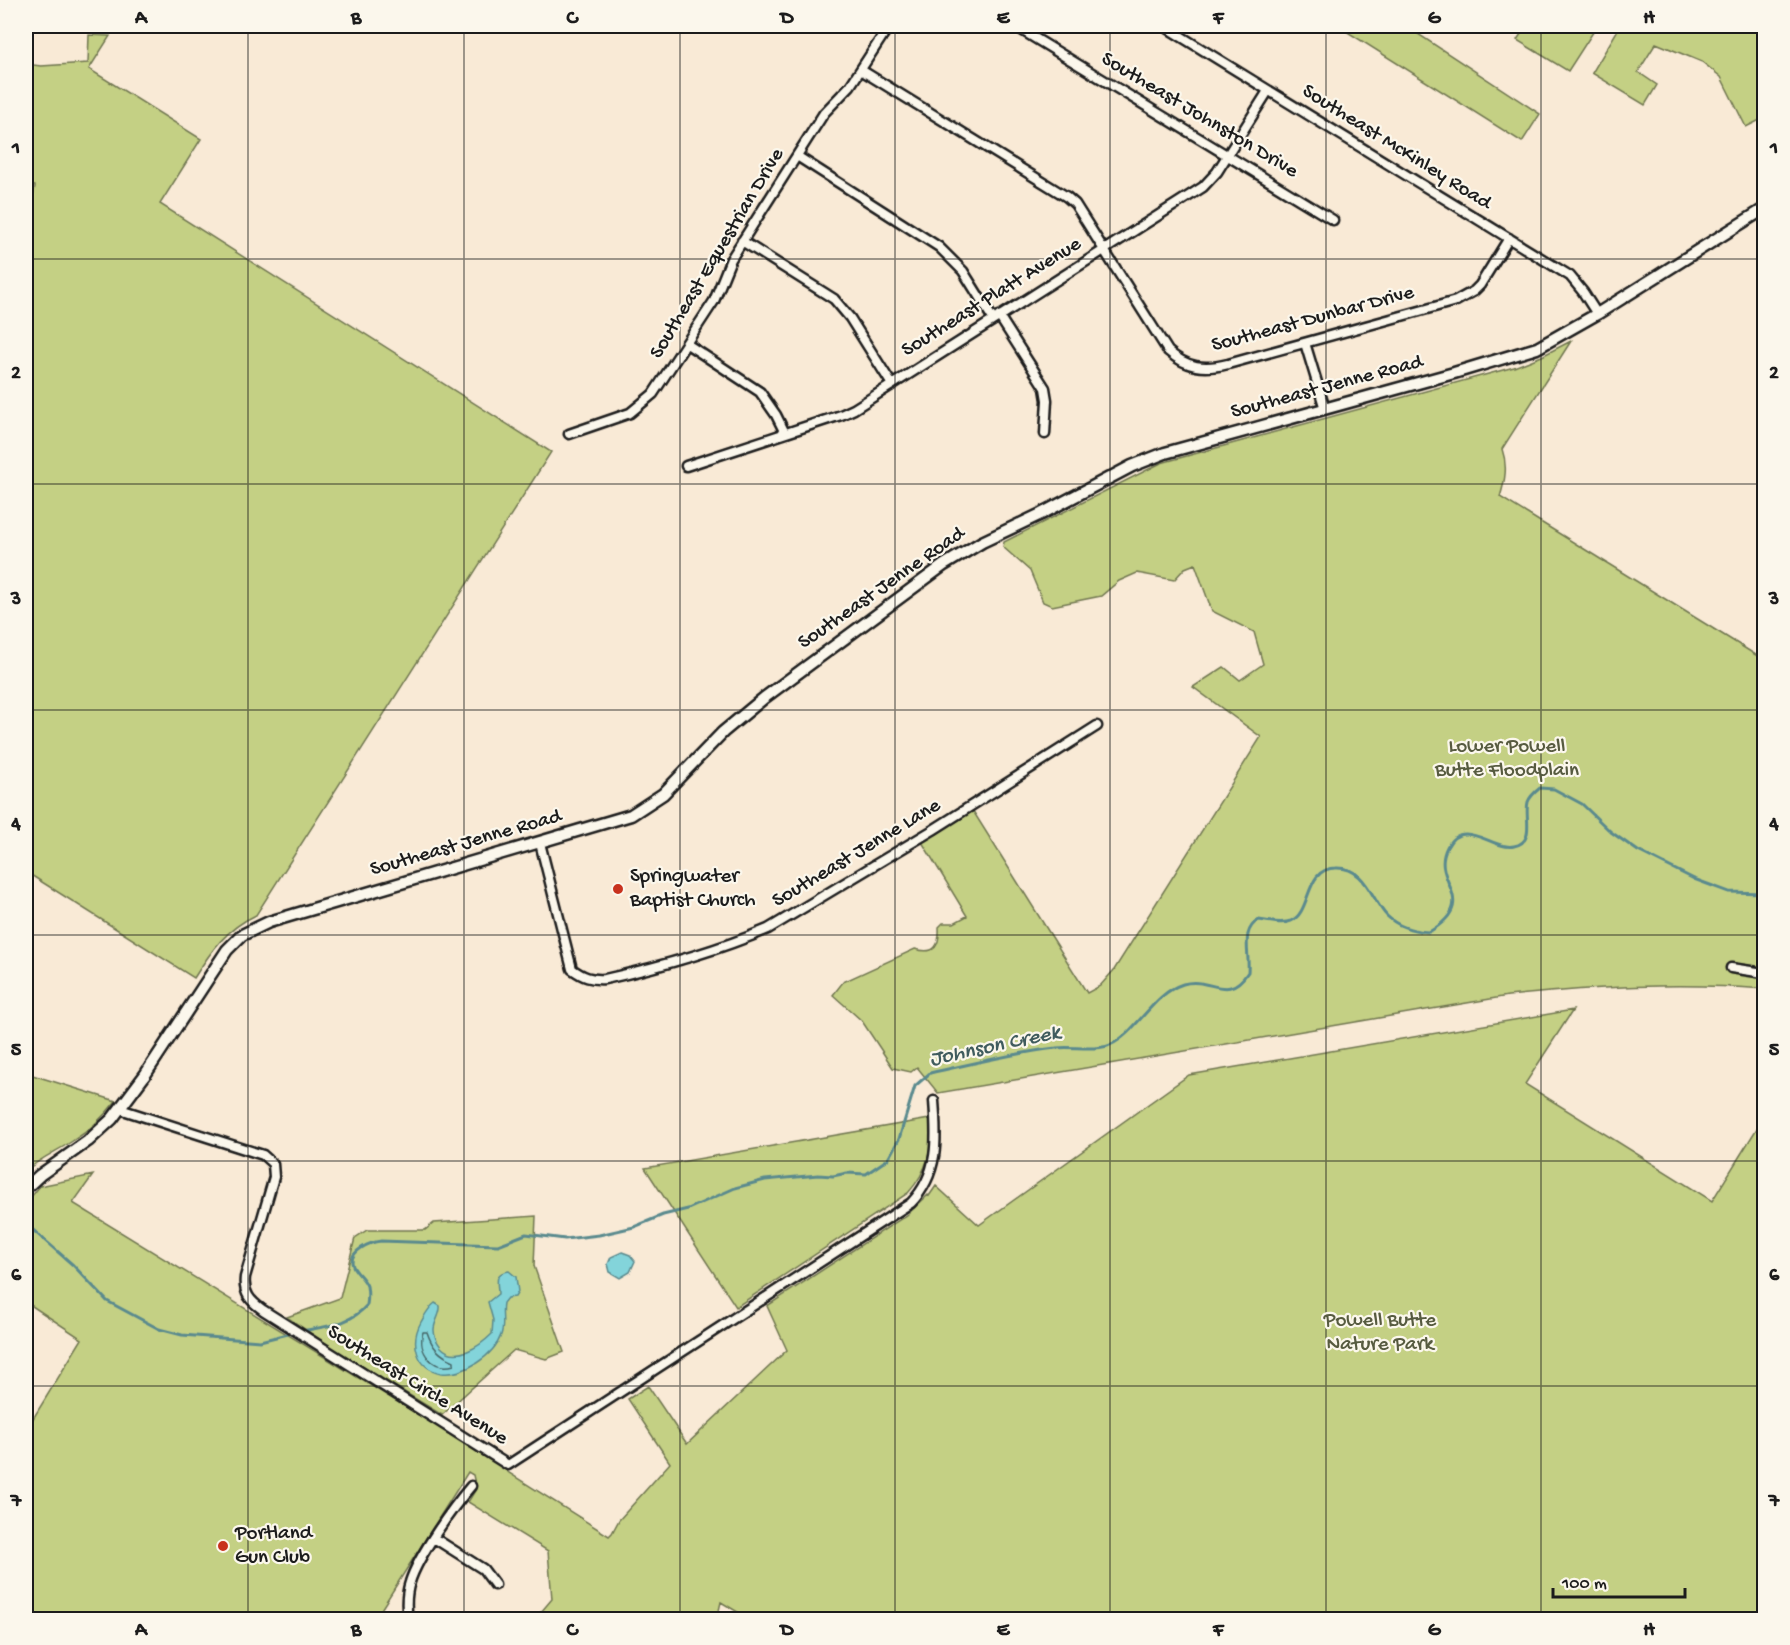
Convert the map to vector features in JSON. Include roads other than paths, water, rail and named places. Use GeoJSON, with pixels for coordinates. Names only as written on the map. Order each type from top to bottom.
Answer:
{"type":"FeatureCollection","features":[{"type":"Feature","properties":{"kind":"main road","name":"Southeast Jenne Road"},"geometry":{"type":"LineString","coordinates":[[26,1188],[40,1174],[88,1141],[120,1109],[137,1088],[221,958],[242,935],[269,922],[621,819],[649,805],[676,782],[723,732],[764,698],[926,578],[982,542],[1146,460],[1194,444],[1515,356],[1555,339],[1764,209]]}},
{"type":"Feature","properties":{"kind":"street","name":"Southeast Equestrian Drive"},"geometry":{"type":"LineString","coordinates":[[569,434],[630,413],[643,404],[663,382],[714,301],[731,259],[742,241],[824,113],[844,93],[889,26]]}},
{"type":"Feature","properties":{"kind":"street","name":"Southeast Johnston Drive"},"geometry":{"type":"LineString","coordinates":[[1015,26],[1333,220]]}},
{"type":"Feature","properties":{"kind":"street","name":"Southeast McKinley Road"},"geometry":{"type":"LineString","coordinates":[[1164,26],[1570,276],[1597,314]]}},
{"type":"Feature","properties":{"kind":"street","name":"Southeast Dunbar Drive"},"geometry":{"type":"LineString","coordinates":[[861,70],[1075,204],[1168,351],[1186,364],[1195,367],[1215,367],[1465,297],[1480,285],[1509,238]]}},
{"type":"Feature","properties":{"kind":"street","name":"Southeast Platt Avenue"},"geometry":{"type":"LineString","coordinates":[[686,466],[841,416],[1203,187],[1211,180],[1228,156],[1268,91]]}},
{"type":"Feature","properties":{"kind":"street"},"geometry":{"type":"LineString","coordinates":[[797,156],[939,247],[963,271],[1045,388],[1047,400],[1045,434]]}},
{"type":"Feature","properties":{"kind":"street"},"geometry":{"type":"LineString","coordinates":[[742,241],[834,299],[850,318],[891,383]]}},
{"type":"Feature","properties":{"kind":"street"},"geometry":{"type":"LineString","coordinates":[[1305,343],[1325,409]]}},
{"type":"Feature","properties":{"kind":"street"},"geometry":{"type":"LineString","coordinates":[[687,344],[760,393],[776,415],[785,434]]}},
{"type":"Feature","properties":{"kind":"street","name":"Southeast Jenne Lane"},"geometry":{"type":"LineString","coordinates":[[540,843],[572,969],[584,977],[605,979],[675,961],[768,929],[923,836],[1097,726]]}},
{"type":"Feature","properties":{"kind":"street"},"geometry":{"type":"LineString","coordinates":[[1731,968],[1764,973]]}},
{"type":"Feature","properties":{"kind":"street","name":"Southeast Circle Avenue"},"geometry":{"type":"LineString","coordinates":[[120,1109],[252,1150],[271,1161],[274,1177],[245,1277],[245,1290],[253,1303],[509,1464],[911,1203],[924,1187],[932,1167],[936,1143],[934,1101]]}},
{"type":"Feature","properties":{"kind":"street"},"geometry":{"type":"LineString","coordinates":[[408,1620],[409,1585],[418,1564],[471,1486]]}},
{"type":"Feature","properties":{"kind":"street"},"geometry":{"type":"LineString","coordinates":[[434,1538],[483,1569],[495,1585]]}},
{"type":"Feature","properties":{"kind":"water"},"geometry":{"type":"Polygon","coordinates":[[[622,1252],[630,1255],[635,1261],[630,1272],[620,1278],[610,1272],[608,1264],[611,1257],[622,1252]]]}},
{"type":"Feature","properties":{"kind":"water"},"geometry":{"type":"Polygon","coordinates":[[[509,1271],[516,1277],[518,1292],[515,1297],[507,1298],[503,1303],[502,1331],[492,1350],[477,1363],[459,1371],[441,1373],[426,1366],[418,1353],[416,1338],[421,1322],[430,1307],[435,1303],[440,1306],[434,1330],[441,1347],[447,1352],[454,1353],[475,1348],[492,1334],[493,1320],[488,1302],[498,1294],[498,1276],[509,1271]]]}},
{"type":"Feature","properties":{"kind":"waterway","name":"Johnson Creek"},"geometry":{"type":"LineString","coordinates":[[302,1331],[345,1321],[367,1305],[367,1286],[354,1269],[352,1261],[353,1256],[366,1245],[381,1241],[498,1245],[526,1234],[565,1239],[599,1235],[634,1227],[663,1215],[688,1209],[735,1188],[765,1180],[847,1173],[866,1174],[888,1159],[899,1139],[915,1086],[930,1073],[1040,1050],[1105,1047],[1120,1039],[1162,996],[1172,989],[1193,982],[1226,988],[1233,986],[1248,972],[1247,943],[1253,924],[1259,920],[1287,922],[1298,916],[1313,882],[1326,870],[1346,869],[1354,873],[1367,885],[1381,909],[1391,920],[1406,928],[1429,932],[1445,921],[1452,910],[1454,900],[1444,871],[1443,859],[1447,847],[1454,838],[1461,834],[1470,834],[1506,846],[1521,844],[1527,834],[1528,802],[1540,788],[1554,789],[1582,804],[1611,832],[1638,851],[1694,879],[1729,892],[1764,893]]}},
{"type":"Feature","properties":{"kind":"waterway","name":"Johnson Creek"},"geometry":{"type":"LineString","coordinates":[[26,1224],[73,1265],[107,1301],[159,1329],[182,1335],[260,1341],[296,1332]]}},
{"type":"Feature","properties":{"kind":"place","name":"Springwater Baptist Church"},"geometry":{"type":"Point","coordinates":[618,889]}},
{"type":"Feature","properties":{"kind":"place","name":"Portland Gun Club"},"geometry":{"type":"Point","coordinates":[223,1546]}},
{"type":"Feature","properties":{"kind":"park label","name":"Lower Powell Butte Floodplain"},"geometry":{"type":"Point","coordinates":[1507,759]}},
{"type":"Feature","properties":{"kind":"park label","name":"Powell Butte Nature Park"},"geometry":{"type":"Point","coordinates":[1380,1333]}}]}
